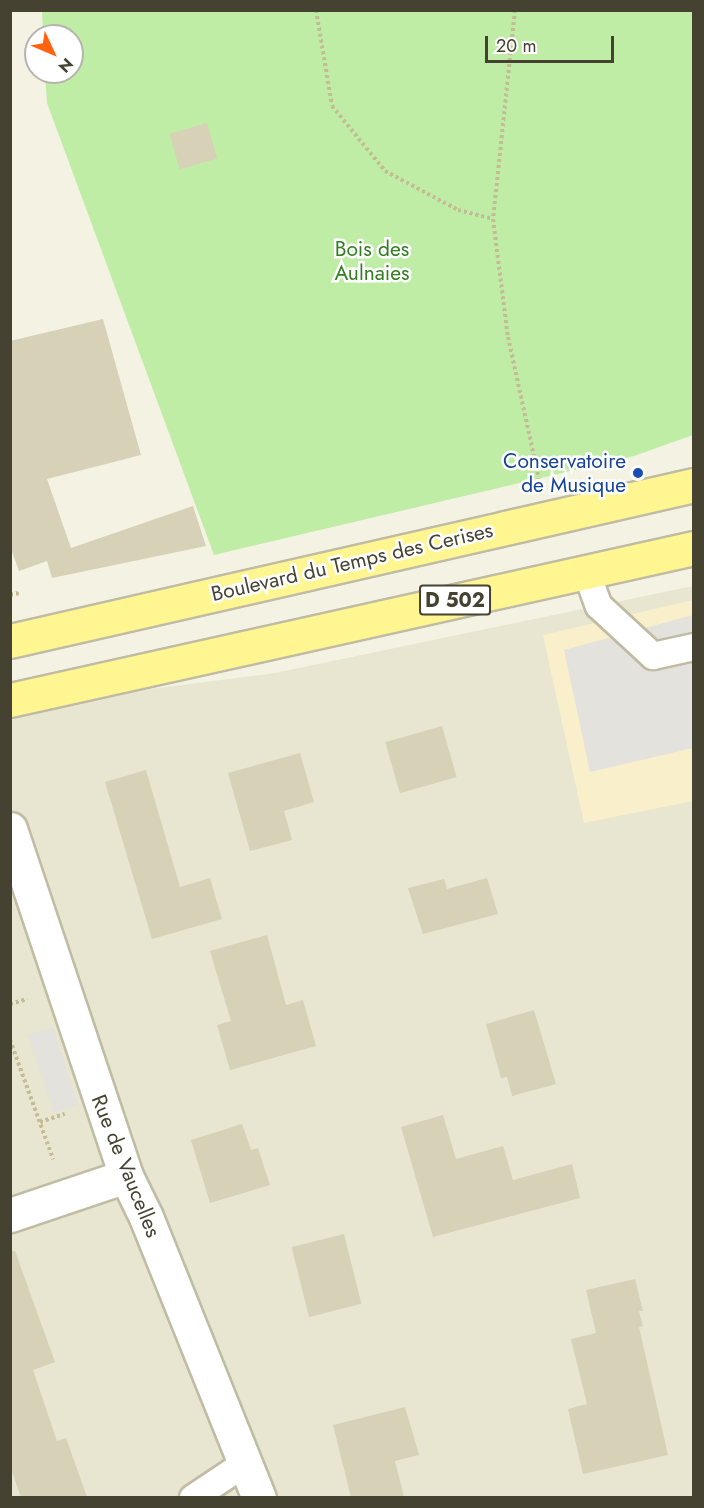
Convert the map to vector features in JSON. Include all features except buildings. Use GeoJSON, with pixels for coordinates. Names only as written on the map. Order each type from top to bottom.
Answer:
{"type":"FeatureCollection","features":[{"type":"Feature","properties":{"kind":"main road","name":"Boulevard du Temps des Cerises"},"geometry":{"type":"LineString","coordinates":[[10,641],[693,485]]}},
{"type":"Feature","properties":{"kind":"main road","name":"D 502"},"geometry":{"type":"LineString","coordinates":[[10,700],[693,548]]}},
{"type":"Feature","properties":{"kind":"street"},"geometry":{"type":"LineString","coordinates":[[639,498],[693,471]]}},
{"type":"Feature","properties":{"kind":"street","name":"Rue de Vaucelles"},"geometry":{"type":"LineString","coordinates":[[10,829],[126,1176],[150,1228],[247,1462],[259,1497]]}},
{"type":"Feature","properties":{"kind":"street"},"geometry":{"type":"LineString","coordinates":[[10,1215],[126,1176]]}},
{"type":"Feature","properties":{"kind":"lane"},"geometry":{"type":"LineString","coordinates":[[586,571],[599,606],[653,656],[693,647]]}},
{"type":"Feature","properties":{"kind":"lane"},"geometry":{"type":"LineString","coordinates":[[193,1497],[247,1462]]}},
{"type":"Feature","properties":{"kind":"path"},"geometry":{"type":"LineString","coordinates":[[316,10],[332,106],[385,171],[458,210],[493,219]]}},
{"type":"Feature","properties":{"kind":"path"},"geometry":{"type":"LineString","coordinates":[[515,10],[493,219],[508,337],[541,486]]}},
{"type":"Feature","properties":{"kind":"path"},"geometry":{"type":"LineString","coordinates":[[10,595],[19,593]]}},
{"type":"Feature","properties":{"kind":"path"},"geometry":{"type":"LineString","coordinates":[[10,1040],[66,1197]]}},
{"type":"Feature","properties":{"kind":"shaded area"},"geometry":{"type":"Polygon","coordinates":[[[693,586],[693,1497],[11,1497],[10,707],[275,673],[693,586]]]}},
{"type":"Feature","properties":{"kind":"shaded area"},"geometry":{"type":"Polygon","coordinates":[[[693,600],[693,801],[584,823],[543,635],[693,600]]]}},
{"type":"Feature","properties":{"kind":"shaded area"},"geometry":{"type":"Polygon","coordinates":[[[693,615],[693,748],[590,772],[564,650],[693,615]]]}},
{"type":"Feature","properties":{"kind":"shaded area"},"geometry":{"type":"Polygon","coordinates":[[[53,1027],[78,1105],[54,1113],[28,1035],[53,1027]]]}},
{"type":"Feature","properties":{"kind":"green space","name":"Bois des Aulnaies"},"geometry":{"type":"Polygon","coordinates":[[[42,11],[693,11],[693,435],[634,456],[214,555],[47,103],[46,84],[84,84],[84,24],[43,24],[42,11]]]}},
{"type":"Feature","properties":{"kind":"place","name":"Conservatoire de Musique"},"geometry":{"type":"Point","coordinates":[638,473]}}]}
